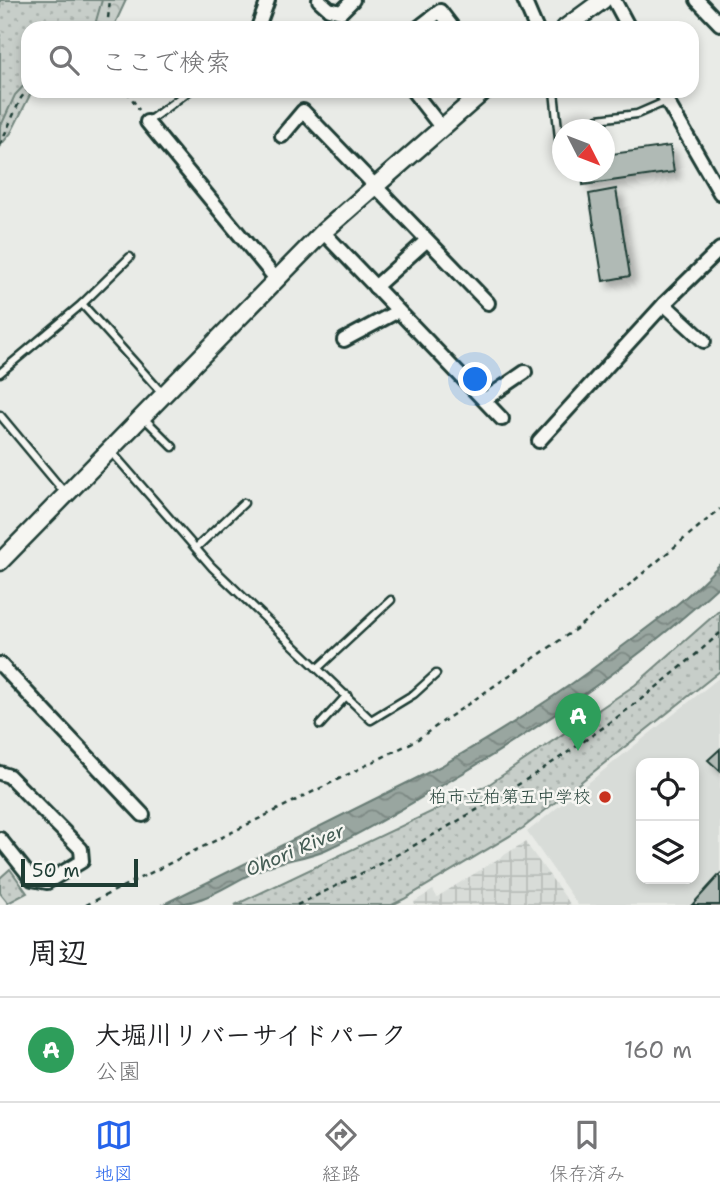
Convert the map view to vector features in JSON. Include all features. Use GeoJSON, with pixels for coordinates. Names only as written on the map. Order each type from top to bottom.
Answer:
{"type":"FeatureCollection","features":[{"type":"Feature","properties":{"kind":"street"},"geometry":{"type":"LineString","coordinates":[[262,21],[268,0]]}},
{"type":"Feature","properties":{"kind":"street"},"geometry":{"type":"LineString","coordinates":[[319,0],[329,9],[341,12],[353,0]]}},
{"type":"Feature","properties":{"kind":"street"},"geometry":{"type":"LineString","coordinates":[[524,0],[533,21]]}},
{"type":"Feature","properties":{"kind":"street"},"geometry":{"type":"LineString","coordinates":[[574,21],[603,0]]}},
{"type":"Feature","properties":{"kind":"street"},"geometry":{"type":"LineString","coordinates":[[614,0],[625,21]]}},
{"type":"Feature","properties":{"kind":"street"},"geometry":{"type":"LineString","coordinates":[[697,0],[720,24]]}},
{"type":"Feature","properties":{"kind":"street"},"geometry":{"type":"LineString","coordinates":[[427,21],[439,11],[447,21]]}},
{"type":"Feature","properties":{"kind":"street"},"geometry":{"type":"LineString","coordinates":[[418,98],[441,127]]}},
{"type":"Feature","properties":{"kind":"street"},"geometry":{"type":"LineString","coordinates":[[0,562],[323,232],[476,98]]}},
{"type":"Feature","properties":{"kind":"street"},"geometry":{"type":"LineString","coordinates":[[665,98],[720,193]]}},
{"type":"Feature","properties":{"kind":"street"},"geometry":{"type":"LineString","coordinates":[[282,136],[303,111],[488,303]]}},
{"type":"Feature","properties":{"kind":"street"},"geometry":{"type":"LineString","coordinates":[[146,122],[276,279]]}},
{"type":"Feature","properties":{"kind":"street"},"geometry":{"type":"LineString","coordinates":[[323,232],[502,419]]}},
{"type":"Feature","properties":{"kind":"street"},"geometry":{"type":"LineString","coordinates":[[375,286],[426,241]]}},
{"type":"Feature","properties":{"kind":"street"},"geometry":{"type":"LineString","coordinates":[[539,441],[664,304],[720,249]]}},
{"type":"Feature","properties":{"kind":"street"},"geometry":{"type":"LineString","coordinates":[[664,304],[704,341]]}},
{"type":"Feature","properties":{"kind":"street"},"geometry":{"type":"LineString","coordinates":[[344,340],[398,311]]}},
{"type":"Feature","properties":{"kind":"street"},"geometry":{"type":"LineString","coordinates":[[484,400],[525,372]]}},
{"type":"Feature","properties":{"kind":"street"},"geometry":{"type":"LineString","coordinates":[[0,664],[143,814]]}},
{"type":"Feature","properties":{"kind":"street"},"geometry":{"type":"LineString","coordinates":[[0,773],[9,776],[81,849],[82,861],[47,882],[32,879],[0,839]]}},
{"type":"Feature","properties":{"kind":"lane"},"geometry":{"type":"LineString","coordinates":[[146,122],[179,98]]}},
{"type":"Feature","properties":{"kind":"lane"},"geometry":{"type":"LineString","coordinates":[[555,98],[557,119]]}},
{"type":"Feature","properties":{"kind":"lane"},"geometry":{"type":"LineString","coordinates":[[597,119],[637,114],[661,98]]}},
{"type":"Feature","properties":{"kind":"lane"},"geometry":{"type":"LineString","coordinates":[[0,373],[82,304],[130,257]]}},
{"type":"Feature","properties":{"kind":"lane"},"geometry":{"type":"LineString","coordinates":[[82,304],[163,395]]}},
{"type":"Feature","properties":{"kind":"lane"},"geometry":{"type":"LineString","coordinates":[[0,415],[66,495]]}},
{"type":"Feature","properties":{"kind":"lane"},"geometry":{"type":"LineString","coordinates":[[143,417],[173,447]]}},
{"type":"Feature","properties":{"kind":"lane"},"geometry":{"type":"LineString","coordinates":[[110,450],[212,567],[372,720],[414,694],[436,674]]}},
{"type":"Feature","properties":{"kind":"lane"},"geometry":{"type":"LineString","coordinates":[[197,547],[244,503]]}},
{"type":"Feature","properties":{"kind":"lane"},"geometry":{"type":"LineString","coordinates":[[319,667],[391,600]]}},
{"type":"Feature","properties":{"kind":"lane"},"geometry":{"type":"LineString","coordinates":[[320,725],[347,695]]}},
{"type":"Feature","properties":{"kind":"path"},"geometry":{"type":"LineString","coordinates":[[108,21],[110,0]]}},
{"type":"Feature","properties":{"kind":"path"},"geometry":{"type":"LineString","coordinates":[[0,145],[24,98]]}},
{"type":"Feature","properties":{"kind":"path"},"geometry":{"type":"LineString","coordinates":[[131,98],[146,122]]}},
{"type":"Feature","properties":{"kind":"path"},"geometry":{"type":"LineString","coordinates":[[86,905],[415,741],[576,629],[720,509]]}},
{"type":"Feature","properties":{"kind":"path"},"geometry":{"type":"LineString","coordinates":[[297,905],[440,831],[532,775],[615,718],[720,633]]}},
{"type":"Feature","properties":{"kind":"shaded area","name":"柏市立柏第五中学校"},"geometry":{"type":"Polygon","coordinates":[[[720,677],[720,905],[578,905],[527,832],[720,677]]]}},
{"type":"Feature","properties":{"kind":"shaded area"},"geometry":{"type":"Polygon","coordinates":[[[525,842],[571,905],[416,905],[414,902],[433,890],[437,897],[525,842]]]}},
{"type":"Feature","properties":{"kind":"green space"},"geometry":{"type":"Polygon","coordinates":[[[0,0],[126,0],[116,21],[21,21],[21,98],[28,98],[11,133],[0,146],[0,0]]]}},
{"type":"Feature","properties":{"kind":"green space"},"geometry":{"type":"Polygon","coordinates":[[[0,0],[102,0],[96,21],[21,21],[21,89],[15,95],[0,128],[0,0]]]}},
{"type":"Feature","properties":{"kind":"green space"},"geometry":{"type":"Polygon","coordinates":[[[720,610],[720,671],[523,828],[392,905],[235,905],[488,785],[635,685],[720,610]]]}},
{"type":"Feature","properties":{"kind":"green space"},"geometry":{"type":"Polygon","coordinates":[[[10,869],[27,893],[8,903],[0,893],[0,878],[10,869]]]}},
{"type":"Feature","properties":{"kind":"water","name":"Ohori River"},"geometry":{"type":"Polygon","coordinates":[[[720,564],[720,585],[688,614],[586,693],[478,764],[384,820],[325,850],[264,868],[205,898],[162,905],[441,766],[484,740],[568,687],[638,635],[680,602],[720,564]]]}},
{"type":"Feature","properties":{"kind":"building"},"geometry":{"type":"Polygon","coordinates":[[[670,146],[674,172],[615,180],[615,154],[670,146]]]}},
{"type":"Feature","properties":{"kind":"building"},"geometry":{"type":"Polygon","coordinates":[[[583,182],[604,182],[583,185],[583,182]]]}},
{"type":"Feature","properties":{"kind":"building"},"geometry":{"type":"Polygon","coordinates":[[[616,189],[630,276],[603,281],[589,194],[616,189]]]}},
{"type":"Feature","properties":{"kind":"building"},"geometry":{"type":"Polygon","coordinates":[[[720,749],[720,771],[708,760],[720,749]]]}},
{"type":"Feature","properties":{"kind":"building"},"geometry":{"type":"Polygon","coordinates":[[[720,874],[720,905],[692,905],[720,874]]]}},
{"type":"Feature","properties":{"kind":"place","name":"大堀川リバーサイドパーク"},"geometry":{"type":"Point","coordinates":[578,751]}},
{"type":"Feature","properties":{"kind":"place","name":"柏市立柏第五中学校"},"geometry":{"type":"Point","coordinates":[605,797]}}]}
